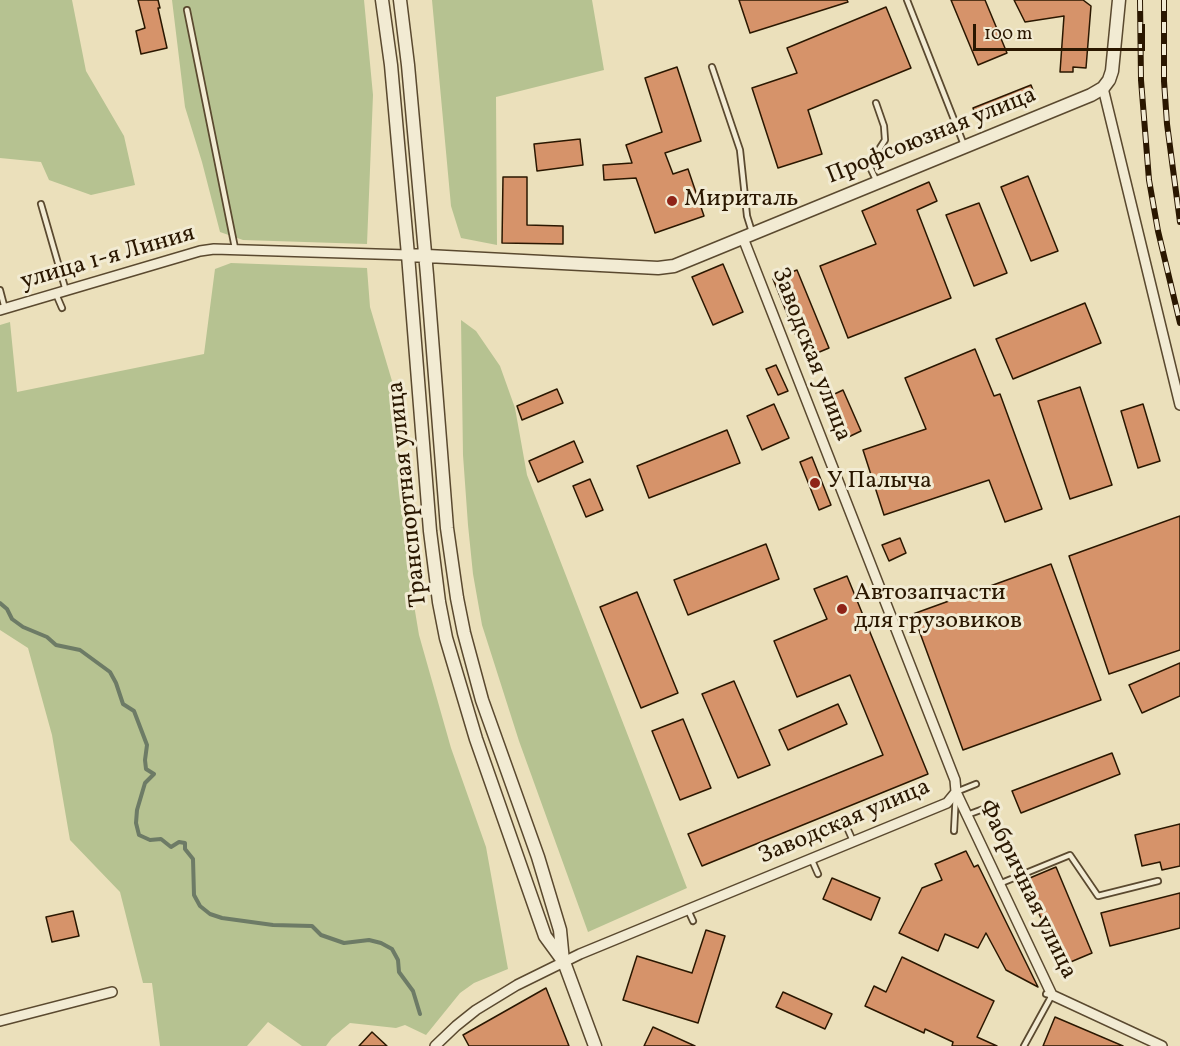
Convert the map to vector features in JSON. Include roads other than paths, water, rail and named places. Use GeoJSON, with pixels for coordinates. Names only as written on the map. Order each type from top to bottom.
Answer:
{"type":"FeatureCollection","features":[{"type":"Feature","properties":{"kind":"street","name":"Транспортная улица"},"geometry":{"type":"LineString","coordinates":[[382,0],[391,65],[430,531],[439,602],[446,638],[465,705],[545,936],[564,962]]}},
{"type":"Feature","properties":{"kind":"street","name":"Транспортная улица"},"geometry":{"type":"LineString","coordinates":[[400,0],[408,65],[447,528],[459,609],[482,700],[538,857],[560,930],[564,962],[595,1046]]}},
{"type":"Feature","properties":{"kind":"street"},"geometry":{"type":"LineString","coordinates":[[1119,0],[1112,71],[1109,80],[1102,88],[1180,405]]}},
{"type":"Feature","properties":{"kind":"street","name":"Профсоюзная улица"},"geometry":{"type":"LineString","coordinates":[[408,255],[658,268],[674,266],[1102,88]]}},
{"type":"Feature","properties":{"kind":"street","name":"Заводская улица"},"geometry":{"type":"LineString","coordinates":[[435,1046],[476,1010],[517,985],[592,948],[946,803],[956,792],[955,780],[748,236]]}},
{"type":"Feature","properties":{"kind":"street","name":"улица 1-я Линия"},"geometry":{"type":"LineString","coordinates":[[3,310],[200,251],[235,248],[408,255]]}},
{"type":"Feature","properties":{"kind":"street","name":"Фабричная улица"},"geometry":{"type":"LineString","coordinates":[[956,792],[1049,994],[1162,1046]]}},
{"type":"Feature","properties":{"kind":"street"},"geometry":{"type":"LineString","coordinates":[[0,1021],[112,992]]}},
{"type":"Feature","properties":{"kind":"lane"},"geometry":{"type":"LineString","coordinates":[[907,0],[964,147]]}},
{"type":"Feature","properties":{"kind":"lane"},"geometry":{"type":"LineString","coordinates":[[187,10],[235,248]]}},
{"type":"Feature","properties":{"kind":"lane"},"geometry":{"type":"LineString","coordinates":[[712,67],[740,150],[748,236]]}},
{"type":"Feature","properties":{"kind":"lane"},"geometry":{"type":"LineString","coordinates":[[876,103],[884,126],[885,140],[869,165],[878,182]]}},
{"type":"Feature","properties":{"kind":"lane"},"geometry":{"type":"LineString","coordinates":[[41,204],[61,292],[62,308]]}},
{"type":"Feature","properties":{"kind":"lane"},"geometry":{"type":"LineString","coordinates":[[0,290],[3,310]]}},
{"type":"Feature","properties":{"kind":"lane"},"geometry":{"type":"LineString","coordinates":[[954,831],[956,792],[976,784]]}},
{"type":"Feature","properties":{"kind":"lane"},"geometry":{"type":"LineString","coordinates":[[967,815],[986,808]]}},
{"type":"Feature","properties":{"kind":"lane"},"geometry":{"type":"LineString","coordinates":[[845,823],[853,841]]}},
{"type":"Feature","properties":{"kind":"lane"},"geometry":{"type":"LineString","coordinates":[[999,884],[1070,855],[1098,896],[1158,881]]}},
{"type":"Feature","properties":{"kind":"lane"},"geometry":{"type":"LineString","coordinates":[[811,858],[818,874]]}},
{"type":"Feature","properties":{"kind":"lane"},"geometry":{"type":"LineString","coordinates":[[688,909],[693,921]]}},
{"type":"Feature","properties":{"kind":"lane"},"geometry":{"type":"LineString","coordinates":[[1024,1046],[1049,994]]}},
{"type":"Feature","properties":{"kind":"waterway"},"geometry":{"type":"LineString","coordinates":[[0,603],[7,609],[12,619],[23,627],[47,637],[56,645],[80,650],[110,672],[123,704],[134,711],[147,745],[146,769],[154,774],[145,783],[137,810],[136,823],[139,835],[150,840],[161,839],[171,847],[179,842],[185,843],[185,849],[193,859],[194,895],[200,906],[210,914],[222,918],[273,925],[312,926],[321,935],[344,943],[369,940],[381,943],[392,949],[398,960],[399,972],[413,991],[420,1014]]}},
{"type":"Feature","properties":{"kind":"railway"},"geometry":{"type":"LineString","coordinates":[[1140,0],[1141,80],[1149,180],[1158,231],[1180,323]]}},
{"type":"Feature","properties":{"kind":"railway"},"geometry":{"type":"LineString","coordinates":[[1164,0],[1164,81],[1167,124],[1180,222]]}},
{"type":"Feature","properties":{"kind":"place","name":"Мириталь"},"geometry":{"type":"Point","coordinates":[672,201]}},
{"type":"Feature","properties":{"kind":"place","name":"У Палыча"},"geometry":{"type":"Point","coordinates":[815,483]}},
{"type":"Feature","properties":{"kind":"place","name":"Автозапчасти для грузовиков"},"geometry":{"type":"Point","coordinates":[842,609]}}]}
